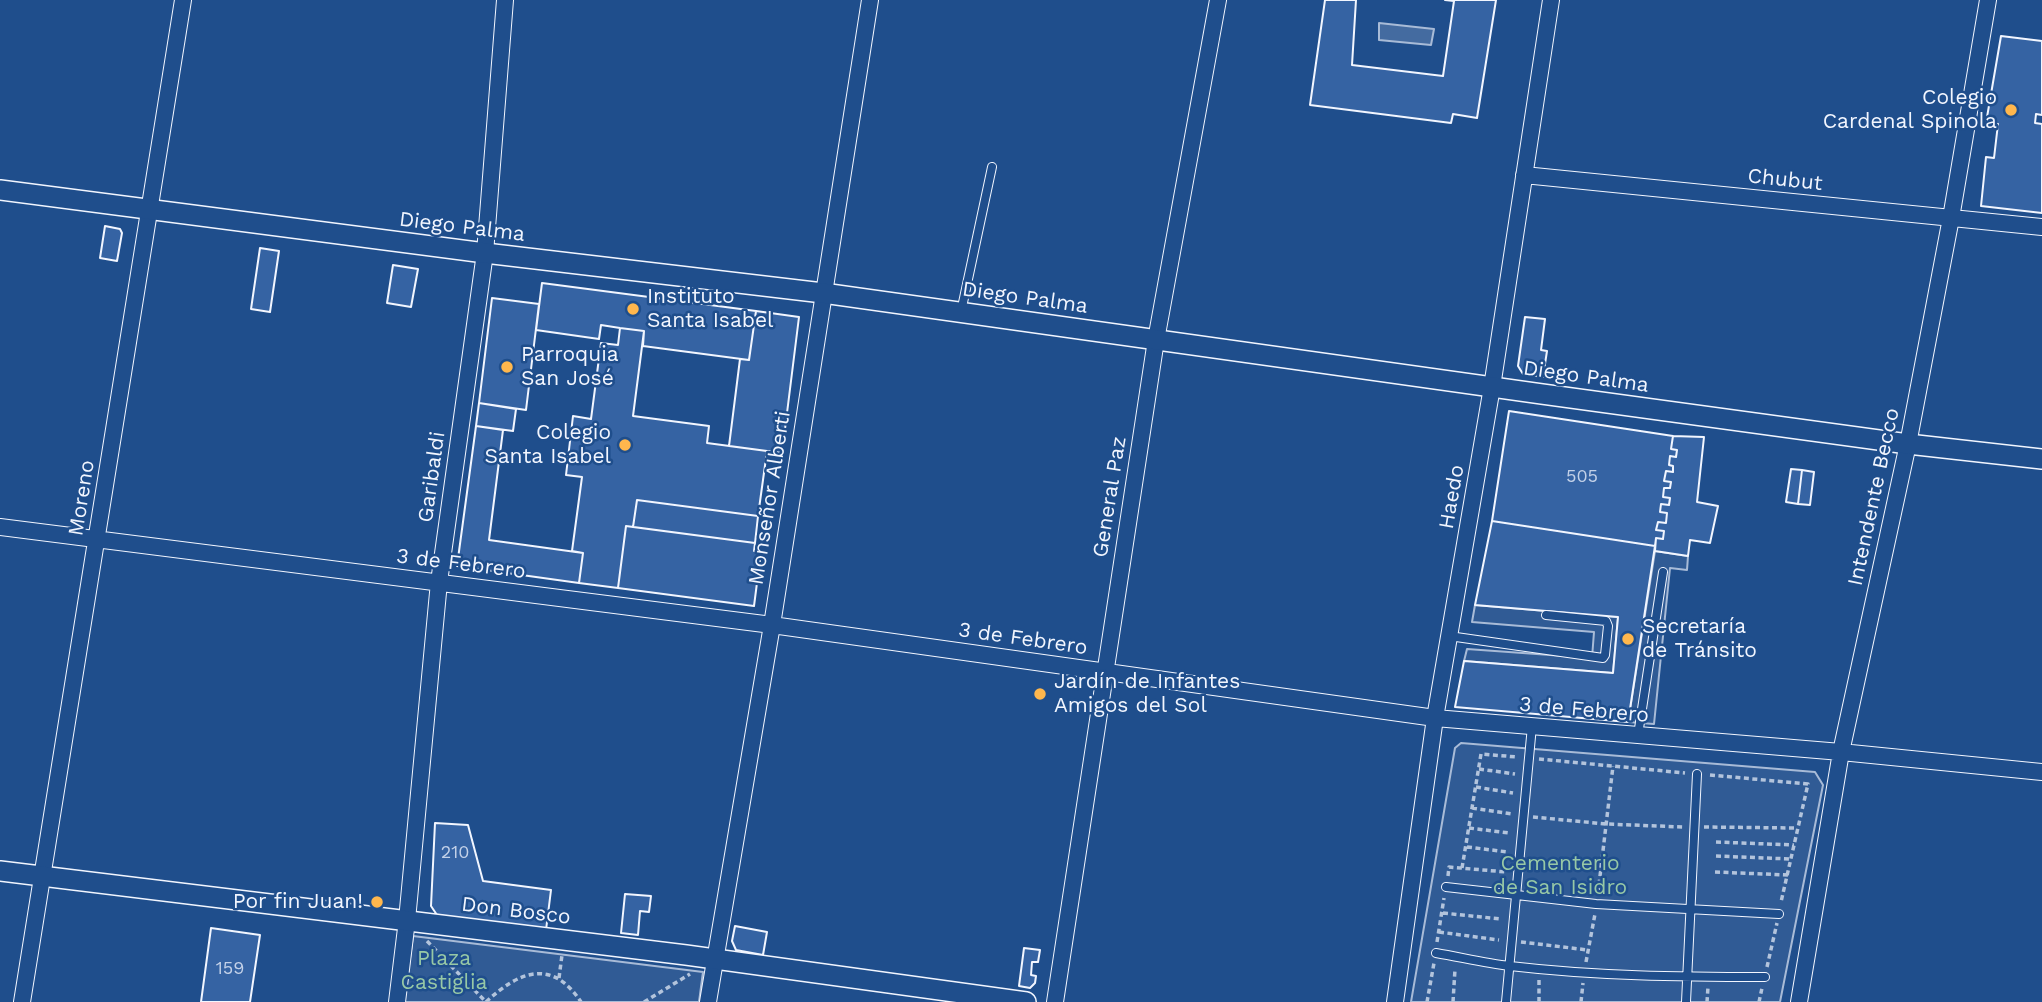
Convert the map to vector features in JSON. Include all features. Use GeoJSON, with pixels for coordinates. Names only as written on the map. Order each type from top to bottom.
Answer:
{"type":"FeatureCollection","features":[{"type":"Feature","properties":{"kind":"street","name":"Moreno"},"geometry":{"type":"LineString","coordinates":[[22,1002],[184,0]]}},
{"type":"Feature","properties":{"kind":"street","name":"Garibaldi"},"geometry":{"type":"LineString","coordinates":[[397,1002],[439,582],[485,253],[505,0]]}},
{"type":"Feature","properties":{"kind":"street","name":"Monseñor Alberti"},"geometry":{"type":"LineString","coordinates":[[708,1002],[713,959],[772,625],[870,0]]}},
{"type":"Feature","properties":{"kind":"street","name":"General Paz"},"geometry":{"type":"LineString","coordinates":[[1055,1002],[1156,340],[1218,0]]}},
{"type":"Feature","properties":{"kind":"street","name":"Haedo"},"geometry":{"type":"LineString","coordinates":[[1395,1002],[1434,718],[1492,387],[1551,0]]}},
{"type":"Feature","properties":{"kind":"street","name":"Intendente Becco"},"geometry":{"type":"LineString","coordinates":[[1799,1002],[1841,752],[1908,444],[1951,218],[1988,0]]}},
{"type":"Feature","properties":{"kind":"street","name":"Chubut"},"geometry":{"type":"LineString","coordinates":[[1524,176],[2042,227]]}},
{"type":"Feature","properties":{"kind":"street","name":"Diego Palma"},"geometry":{"type":"LineString","coordinates":[[0,190],[485,253],[823,293],[1908,444],[2042,459]]}},
{"type":"Feature","properties":{"kind":"street","name":"3 de Febrero"},"geometry":{"type":"LineString","coordinates":[[0,527],[772,625],[1434,718],[1841,752],[2042,772]]}},
{"type":"Feature","properties":{"kind":"street","name":"Don Bosco"},"geometry":{"type":"LineString","coordinates":[[0,871],[713,959],[1026,1002]]}},
{"type":"Feature","properties":{"kind":"lane"},"geometry":{"type":"LineString","coordinates":[[961,312],[992,167]]}},
{"type":"Feature","properties":{"kind":"lane"},"geometry":{"type":"LineString","coordinates":[[1638,735],[1663,572]]}},
{"type":"Feature","properties":{"kind":"lane"},"geometry":{"type":"LineString","coordinates":[[1449,636],[1605,656],[1608,626],[1606,621],[1546,615]]}},
{"type":"Feature","properties":{"kind":"lane"},"geometry":{"type":"LineString","coordinates":[[1506,1002],[1532,726]]}},
{"type":"Feature","properties":{"kind":"lane"},"geometry":{"type":"LineString","coordinates":[[1686,1002],[1697,774]]}},
{"type":"Feature","properties":{"kind":"lane"},"geometry":{"type":"LineString","coordinates":[[1446,887],[1597,904],[1779,915]]}},
{"type":"Feature","properties":{"kind":"lane"},"geometry":{"type":"LineString","coordinates":[[1436,953],[1510,966],[1584,972],[1688,977],[1765,977]]}},
{"type":"Feature","properties":{"kind":"path"},"geometry":{"type":"LineString","coordinates":[[1462,868],[1481,754],[1808,784],[1759,1002]]}},
{"type":"Feature","properties":{"kind":"path"},"geometry":{"type":"LineString","coordinates":[[1581,1002],[1597,904],[1613,766]]}},
{"type":"Feature","properties":{"kind":"path"},"geometry":{"type":"LineString","coordinates":[[1479,769],[1528,775]]}},
{"type":"Feature","properties":{"kind":"path"},"geometry":{"type":"LineString","coordinates":[[1476,787],[1526,795]]}},
{"type":"Feature","properties":{"kind":"path"},"geometry":{"type":"LineString","coordinates":[[1472,808],[1606,824],[1797,828]]}},
{"type":"Feature","properties":{"kind":"path"},"geometry":{"type":"LineString","coordinates":[[1469,828],[1522,835]]}},
{"type":"Feature","properties":{"kind":"path"},"geometry":{"type":"LineString","coordinates":[[1716,842],[1794,845]]}},
{"type":"Feature","properties":{"kind":"path"},"geometry":{"type":"LineString","coordinates":[[1466,847],[1520,853]]}},
{"type":"Feature","properties":{"kind":"path"},"geometry":{"type":"LineString","coordinates":[[1716,856],[1791,859]]}},
{"type":"Feature","properties":{"kind":"path"},"geometry":{"type":"LineString","coordinates":[[1427,1002],[1449,867],[1518,874]]}},
{"type":"Feature","properties":{"kind":"path"},"geometry":{"type":"LineString","coordinates":[[1715,872],[1787,875]]}},
{"type":"Feature","properties":{"kind":"path"},"geometry":{"type":"LineString","coordinates":[[1442,912],[1514,920]]}},
{"type":"Feature","properties":{"kind":"path"},"geometry":{"type":"LineString","coordinates":[[407,920],[486,1002],[513,980],[535,973],[559,978],[573,989],[581,1002]]}},
{"type":"Feature","properties":{"kind":"path"},"geometry":{"type":"LineString","coordinates":[[1453,1002],[1456,956]]}},
{"type":"Feature","properties":{"kind":"path"},"geometry":{"type":"LineString","coordinates":[[644,1002],[713,959]]}},
{"type":"Feature","properties":{"kind":"path"},"geometry":{"type":"LineString","coordinates":[[1538,968],[1539,1002]]}},
{"type":"Feature","properties":{"kind":"shaded area"},"geometry":{"type":"Polygon","coordinates":[[[1379,23],[1434,29],[1431,45],[1379,40],[1379,23]]]}},
{"type":"Feature","properties":{"kind":"shaded area"},"geometry":{"type":"Polygon","coordinates":[[[1655,551],[1688,556],[1687,570],[1670,568],[1654,724],[1628,722],[1655,551]]]}},
{"type":"Feature","properties":{"kind":"shaded area"},"geometry":{"type":"Polygon","coordinates":[[[1475,605],[1618,617],[1613,673],[1464,661],[1467,649],[1592,658],[1594,632],[1472,622],[1475,605]]]}},
{"type":"Feature","properties":{"kind":"shaded area","name":"Cementerio de San Isidro"},"geometry":{"type":"Polygon","coordinates":[[[1461,743],[1815,772],[1823,785],[1780,1002],[1411,1002],[1455,748],[1461,743]]]}},
{"type":"Feature","properties":{"kind":"shaded area","name":"Plaza Castiglia"},"geometry":{"type":"Polygon","coordinates":[[[413,936],[703,972],[699,1002],[404,1002],[413,936]]]}},
{"type":"Feature","properties":{"kind":"building"},"geometry":{"type":"Polygon","coordinates":[[[1325,0],[1356,0],[1352,65],[1443,76],[1454,1],[1445,0],[1496,0],[1477,118],[1453,114],[1451,123],[1310,105],[1325,0]]]}},
{"type":"Feature","properties":{"kind":"building","name":"Colegio Cardenal Spinola"},"geometry":{"type":"Polygon","coordinates":[[[2001,36],[2042,41],[2042,115],[2036,114],[2035,123],[2042,124],[2042,213],[1981,206],[1986,157],[1994,158],[1998,124],[1986,123],[2001,36]]]}},
{"type":"Feature","properties":{"kind":"building"},"geometry":{"type":"Polygon","coordinates":[[[105,226],[120,229],[122,233],[117,261],[100,258],[105,226]]]}},
{"type":"Feature","properties":{"kind":"building"},"geometry":{"type":"Polygon","coordinates":[[[260,248],[279,251],[270,312],[251,309],[260,248]]]}},
{"type":"Feature","properties":{"kind":"building"},"geometry":{"type":"Polygon","coordinates":[[[393,265],[418,269],[411,307],[387,303],[393,265]]]}},
{"type":"Feature","properties":{"kind":"building"},"geometry":{"type":"Polygon","coordinates":[[[542,283],[756,311],[749,360],[643,346],[644,331],[601,325],[599,339],[536,330],[542,283]]]}},
{"type":"Feature","properties":{"kind":"building","name":"Parroquia San José"},"geometry":{"type":"Polygon","coordinates":[[[492,298],[539,304],[526,410],[479,403],[492,298]]]}},
{"type":"Feature","properties":{"kind":"building"},"geometry":{"type":"Polygon","coordinates":[[[756,311],[799,317],[782,453],[729,446],[740,359],[749,360],[756,311]]]}},
{"type":"Feature","properties":{"kind":"building"},"geometry":{"type":"Polygon","coordinates":[[[1525,317],[1545,319],[1541,350],[1547,351],[1543,377],[1523,374],[1518,366],[1525,317]]]}},
{"type":"Feature","properties":{"kind":"building"},"geometry":{"type":"Polygon","coordinates":[[[620,328],[644,331],[633,416],[709,426],[707,443],[767,451],[758,516],[637,500],[633,527],[626,526],[618,588],[579,583],[583,553],[572,551],[582,477],[566,475],[573,416],[591,419],[601,343],[618,345],[620,328]]]}},
{"type":"Feature","properties":{"kind":"building"},"geometry":{"type":"Polygon","coordinates":[[[479,403],[516,409],[513,431],[476,426],[479,403]]]}},
{"type":"Feature","properties":{"kind":"building"},"geometry":{"type":"Polygon","coordinates":[[[1509,411],[1673,436],[1671,449],[1677,450],[1676,457],[1670,456],[1669,465],[1673,466],[1673,472],[1666,471],[1664,481],[1671,482],[1670,488],[1664,488],[1663,497],[1670,498],[1669,505],[1661,504],[1660,512],[1667,513],[1666,523],[1658,522],[1656,530],[1664,531],[1663,539],[1656,538],[1655,546],[1492,521],[1509,411]]]}},
{"type":"Feature","properties":{"kind":"building"},"geometry":{"type":"Polygon","coordinates":[[[476,426],[503,430],[489,540],[583,553],[579,583],[457,566],[476,426]]]}},
{"type":"Feature","properties":{"kind":"building"},"geometry":{"type":"Polygon","coordinates":[[[1673,436],[1704,437],[1697,502],[1718,506],[1710,543],[1690,540],[1688,556],[1655,551],[1656,538],[1663,539],[1664,531],[1656,530],[1658,522],[1666,523],[1667,513],[1660,512],[1661,504],[1669,505],[1670,498],[1663,497],[1664,488],[1670,488],[1671,482],[1664,481],[1666,471],[1673,472],[1673,466],[1669,465],[1670,456],[1676,457],[1677,450],[1671,449],[1673,436]]]}},
{"type":"Feature","properties":{"kind":"building"},"geometry":{"type":"Polygon","coordinates":[[[1791,469],[1802,470],[1798,504],[1786,502],[1791,469]]]}},
{"type":"Feature","properties":{"kind":"building"},"geometry":{"type":"Polygon","coordinates":[[[1802,470],[1814,472],[1810,505],[1798,504],[1802,470]]]}},
{"type":"Feature","properties":{"kind":"building"},"geometry":{"type":"Polygon","coordinates":[[[637,500],[758,516],[755,543],[633,527],[637,500]]]}},
{"type":"Feature","properties":{"kind":"building","name":"Secretaría de Tránsito"},"geometry":{"type":"Polygon","coordinates":[[[1492,521],[1655,546],[1628,722],[1455,707],[1464,661],[1613,673],[1618,617],[1475,605],[1492,521]]]}},
{"type":"Feature","properties":{"kind":"building"},"geometry":{"type":"Polygon","coordinates":[[[626,526],[755,543],[754,551],[761,552],[754,606],[618,588],[626,526]]]}},
{"type":"Feature","properties":{"kind":"building"},"geometry":{"type":"Polygon","coordinates":[[[435,823],[468,825],[483,881],[551,890],[546,930],[437,915],[431,906],[435,823]]]}},
{"type":"Feature","properties":{"kind":"building"},"geometry":{"type":"Polygon","coordinates":[[[625,894],[651,896],[649,912],[640,911],[638,935],[621,933],[625,894]]]}},
{"type":"Feature","properties":{"kind":"building"},"geometry":{"type":"Polygon","coordinates":[[[735,926],[767,932],[763,955],[736,950],[732,941],[735,926]]]}},
{"type":"Feature","properties":{"kind":"building"},"geometry":{"type":"Polygon","coordinates":[[[211,928],[260,935],[250,1002],[201,1002],[211,928]]]}},
{"type":"Feature","properties":{"kind":"building"},"geometry":{"type":"Polygon","coordinates":[[[1024,948],[1040,950],[1038,962],[1032,962],[1031,975],[1036,976],[1035,983],[1030,988],[1019,986],[1024,948]]]}},
{"type":"Feature","properties":{"kind":"place","name":"Colegio Cardenal Spinola"},"geometry":{"type":"Point","coordinates":[2011,110]}},
{"type":"Feature","properties":{"kind":"place","name":"Instituto Santa Isabel"},"geometry":{"type":"Point","coordinates":[633,309]}},
{"type":"Feature","properties":{"kind":"place","name":"Parroquia San José"},"geometry":{"type":"Point","coordinates":[507,367]}},
{"type":"Feature","properties":{"kind":"place","name":"Colegio Santa Isabel"},"geometry":{"type":"Point","coordinates":[625,445]}},
{"type":"Feature","properties":{"kind":"place","name":"Secretaría de Tránsito"},"geometry":{"type":"Point","coordinates":[1628,639]}},
{"type":"Feature","properties":{"kind":"place","name":"Jardín de Infantes Amigos del Sol"},"geometry":{"type":"Point","coordinates":[1040,694]}},
{"type":"Feature","properties":{"kind":"place","name":"Por fin Juan!"},"geometry":{"type":"Point","coordinates":[377,902]}}]}
